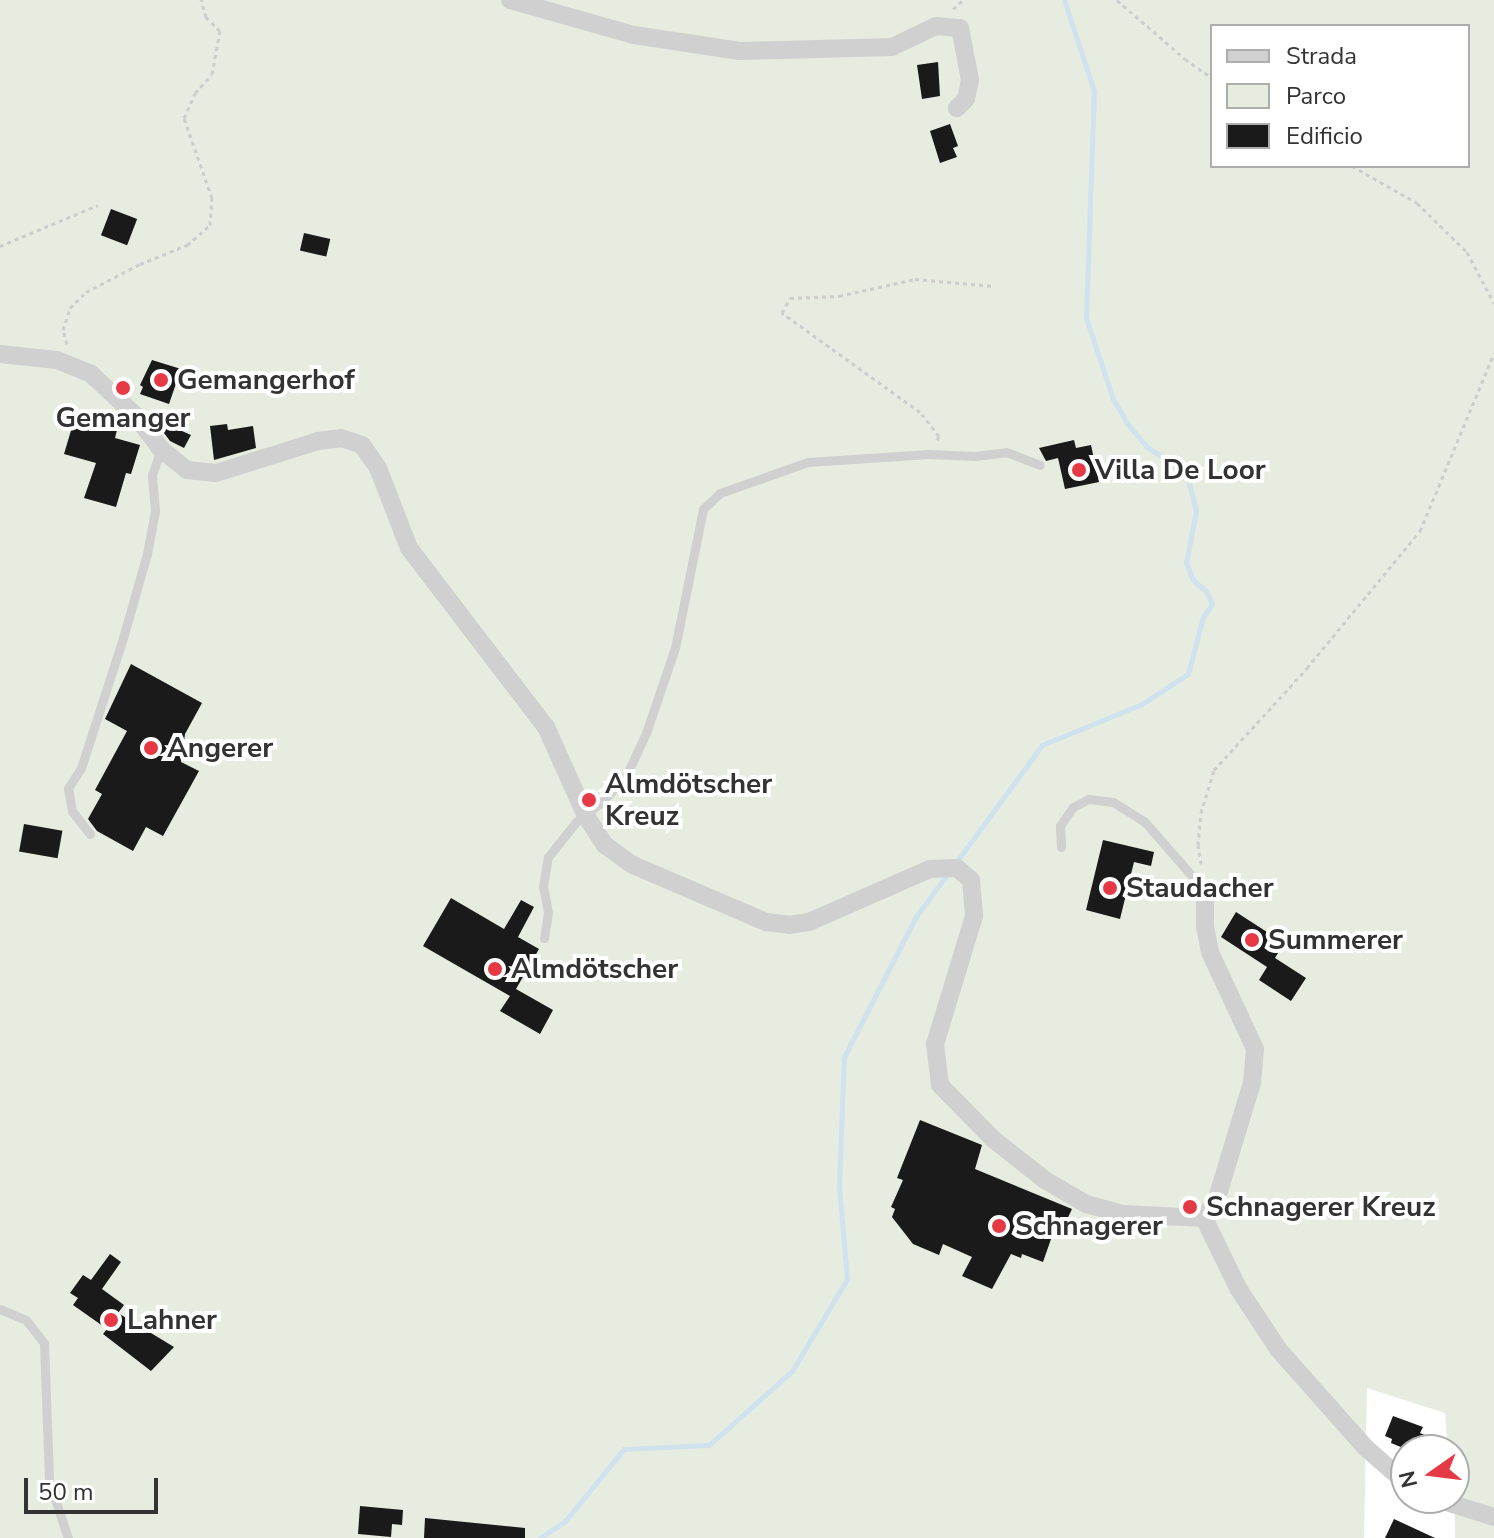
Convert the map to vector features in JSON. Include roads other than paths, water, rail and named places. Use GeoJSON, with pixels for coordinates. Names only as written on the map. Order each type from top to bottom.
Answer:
{"type":"FeatureCollection","features":[{"type":"Feature","properties":{"kind":"street"},"geometry":{"type":"LineString","coordinates":[[510,0],[634,35],[740,51],[892,47],[936,26],[960,28],[970,80],[966,99],[957,108]]}},
{"type":"Feature","properties":{"kind":"street"},"geometry":{"type":"LineString","coordinates":[[0,354],[57,360],[79,367],[121,401],[161,449],[187,470],[216,473],[318,441],[341,438],[362,445],[378,468],[409,548],[546,727],[586,816],[605,845],[633,865],[766,922],[809,922],[938,868],[957,868],[971,880],[974,916],[935,1044],[940,1085],[993,1139],[1045,1180],[1086,1204],[1123,1214],[1204,1218]]}},
{"type":"Feature","properties":{"kind":"street"},"geometry":{"type":"LineString","coordinates":[[1204,1218],[1217,1198],[1247,1097],[1255,1049],[1210,952],[1205,927],[1205,891]]}},
{"type":"Feature","properties":{"kind":"street"},"geometry":{"type":"LineString","coordinates":[[1204,1218],[1238,1288],[1278,1349],[1366,1448],[1390,1469]]}},
{"type":"Feature","properties":{"kind":"street"},"geometry":{"type":"LineString","coordinates":[[1470,1510],[1494,1517]]}},
{"type":"Feature","properties":{"kind":"lane"},"geometry":{"type":"LineString","coordinates":[[90,834],[72,811],[68,788],[81,768],[131,610],[155,511],[152,475],[161,449]]}},
{"type":"Feature","properties":{"kind":"lane"},"geometry":{"type":"LineString","coordinates":[[544,938],[548,912],[543,887],[548,857],[576,822],[586,816],[627,774],[646,733],[675,648],[703,509],[720,493],[808,462],[929,454],[975,456],[1006,452],[1040,465]]}},
{"type":"Feature","properties":{"kind":"lane"},"geometry":{"type":"LineString","coordinates":[[1061,847],[1060,826],[1073,807],[1089,799],[1113,802],[1144,821],[1205,891]]}},
{"type":"Feature","properties":{"kind":"lane"},"geometry":{"type":"LineString","coordinates":[[0,1309],[26,1320],[44,1343],[49,1481],[68,1538]]}},
{"type":"Feature","properties":{"kind":"waterway"},"geometry":{"type":"LineString","coordinates":[[954,865],[1042,745],[1142,704],[1188,674],[1203,617],[1212,604],[1206,591],[1193,580],[1186,563],[1196,511],[1187,474],[1147,447],[1127,423],[1113,399],[1086,318],[1094,91],[1064,0]]}},
{"type":"Feature","properties":{"kind":"waterway"},"geometry":{"type":"LineString","coordinates":[[540,1538],[565,1521],[624,1449],[709,1445],[792,1371],[847,1279],[839,1185],[844,1057],[915,918],[948,873]]}},
{"type":"Feature","properties":{"kind":"place","name":"Gemangerhof"},"geometry":{"type":"Point","coordinates":[161,380]}},
{"type":"Feature","properties":{"kind":"place","name":"Gemanger"},"geometry":{"type":"Point","coordinates":[123,388]}},
{"type":"Feature","properties":{"kind":"place","name":"Villa De Loor"},"geometry":{"type":"Point","coordinates":[1079,470]}},
{"type":"Feature","properties":{"kind":"place","name":"Angerer"},"geometry":{"type":"Point","coordinates":[151,748]}},
{"type":"Feature","properties":{"kind":"place","name":"Almdötscher Kreuz"},"geometry":{"type":"Point","coordinates":[589,800]}},
{"type":"Feature","properties":{"kind":"place","name":"Staudacher"},"geometry":{"type":"Point","coordinates":[1110,888]}},
{"type":"Feature","properties":{"kind":"place","name":"Summerer"},"geometry":{"type":"Point","coordinates":[1252,940]}},
{"type":"Feature","properties":{"kind":"place","name":"Almdötscher"},"geometry":{"type":"Point","coordinates":[495,969]}},
{"type":"Feature","properties":{"kind":"place","name":"Schnagerer Kreuz"},"geometry":{"type":"Point","coordinates":[1190,1207]}},
{"type":"Feature","properties":{"kind":"place","name":"Schnagerer"},"geometry":{"type":"Point","coordinates":[999,1226]}},
{"type":"Feature","properties":{"kind":"place","name":"Lahner"},"geometry":{"type":"Point","coordinates":[111,1320]}}]}
